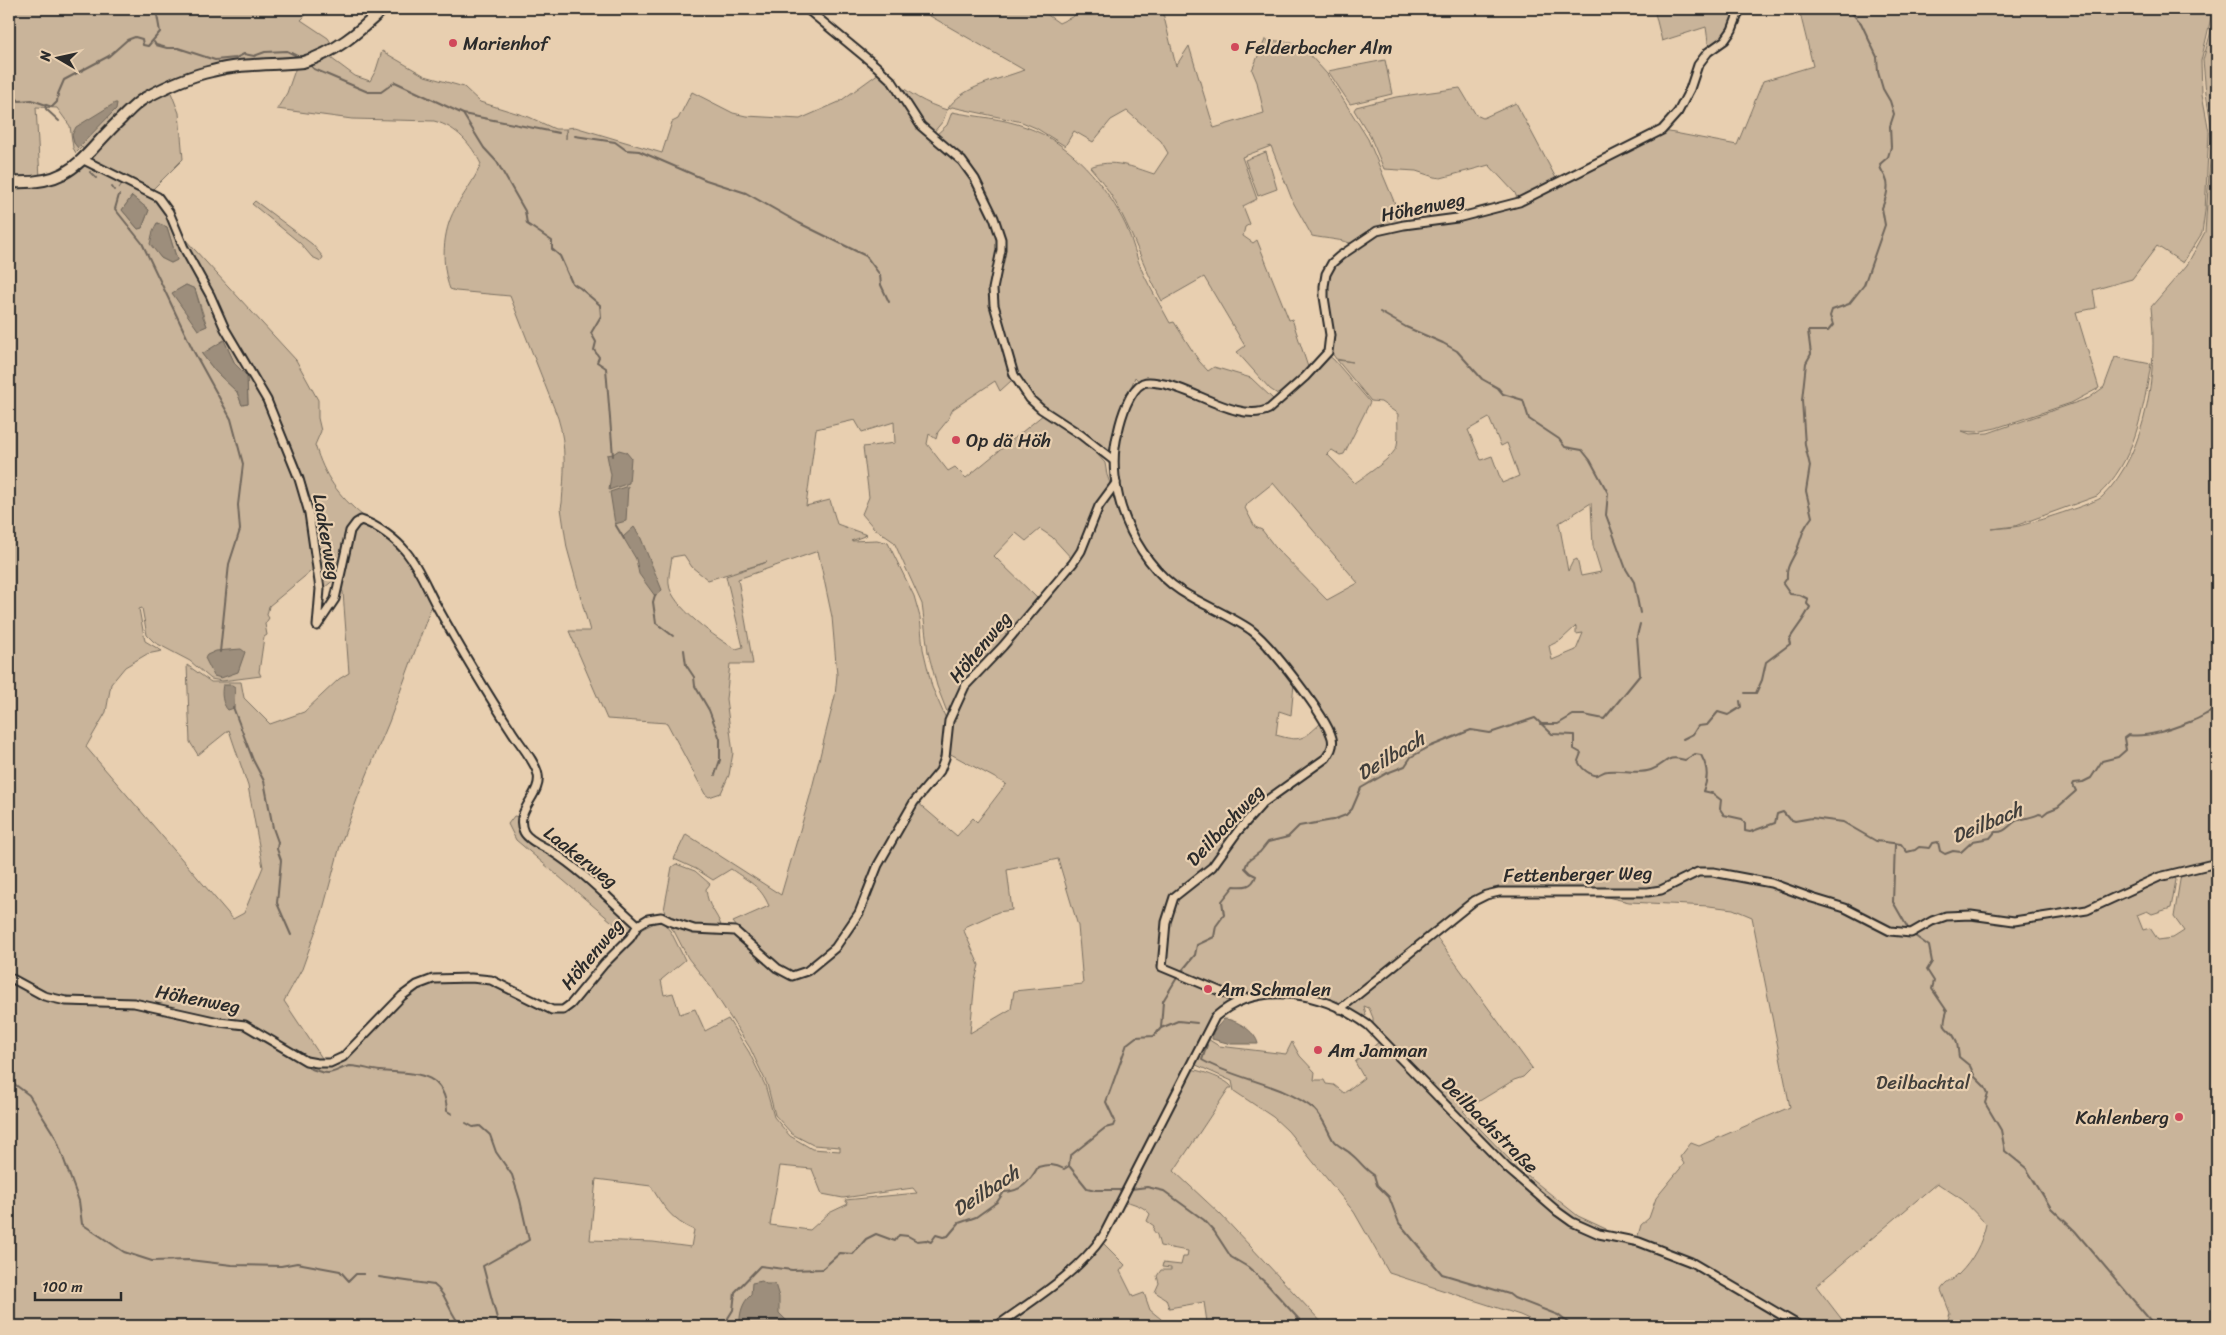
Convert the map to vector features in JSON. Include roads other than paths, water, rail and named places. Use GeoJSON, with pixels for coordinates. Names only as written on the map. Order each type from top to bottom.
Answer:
{"type":"FeatureCollection","features":[{"type":"Feature","properties":{"kind":"street"},"geometry":{"type":"LineString","coordinates":[[9,182],[27,183],[49,179],[73,168],[84,160],[110,130],[143,99],[186,79],[212,70],[303,62],[316,58],[334,50],[383,9]]}},
{"type":"Feature","properties":{"kind":"street"},"geometry":{"type":"LineString","coordinates":[[807,9],[887,76],[901,93],[921,126],[962,161],[974,178],[994,218],[1001,239],[1001,250],[993,289],[994,305],[1014,374],[1030,399],[1041,409],[1081,435],[1113,460]]}},
{"type":"Feature","properties":{"kind":"street","name":"Höhenweg"},"geometry":{"type":"LineString","coordinates":[[9,977],[44,996],[66,1001],[134,1003],[218,1022],[246,1025],[306,1061],[330,1063],[343,1056],[402,996],[417,985],[433,979],[471,978],[491,980],[552,1010],[563,1010],[571,1004],[604,964],[630,938],[638,925],[648,919],[662,916],[669,921],[694,929],[735,931],[777,968],[792,976],[807,971],[835,948],[859,913],[878,865],[914,802],[940,771],[945,758],[949,721],[965,686],[1003,646],[1074,563],[1099,506],[1116,483],[1113,460],[1120,422],[1132,395],[1143,383],[1148,381],[1172,384],[1247,414],[1262,412],[1279,401],[1328,352],[1330,335],[1324,297],[1326,274],[1332,263],[1377,231],[1404,224],[1457,218],[1519,202],[1662,130],[1678,112],[1690,89],[1698,65],[1708,52],[1725,40],[1732,30],[1740,9]]}},
{"type":"Feature","properties":{"kind":"street","name":"Laakerweg"},"geometry":{"type":"LineString","coordinates":[[84,160],[158,197],[169,212],[184,248],[210,295],[225,329],[268,400],[299,479],[309,513],[320,590],[317,626],[335,600],[350,531],[361,520],[368,522],[406,551],[510,730],[537,770],[539,777],[537,786],[523,814],[521,824],[524,834],[564,860],[638,925]]}},
{"type":"Feature","properties":{"kind":"street","name":"Deilbachweg"},"geometry":{"type":"LineString","coordinates":[[1116,483],[1131,530],[1160,574],[1181,590],[1251,630],[1262,640],[1305,693],[1332,739],[1332,750],[1326,758],[1263,802],[1238,830],[1212,867],[1174,897],[1166,922],[1162,967],[1241,1000]]}},
{"type":"Feature","properties":{"kind":"street","name":"Fettenberger Weg"},"geometry":{"type":"LineString","coordinates":[[1340,1009],[1474,901],[1486,895],[1499,892],[1648,892],[1661,890],[1698,872],[1713,872],[1780,886],[1845,908],[1890,931],[1911,933],[1932,921],[1946,916],[1971,915],[2014,921],[2088,910],[2159,877],[2217,863]]}},
{"type":"Feature","properties":{"kind":"street","name":"Deilbachstraße"},"geometry":{"type":"LineString","coordinates":[[997,1326],[1080,1264],[1094,1250],[1107,1229],[1214,1017],[1226,1007],[1241,1000],[1264,994],[1290,993],[1354,1014],[1368,1025],[1507,1168],[1572,1222],[1599,1234],[1639,1242],[1691,1262],[1800,1326]]}},
{"type":"Feature","properties":{"kind":"waterway"},"geometry":{"type":"LineString","coordinates":[[9,90],[19,101],[32,100],[52,107],[57,102],[64,80],[109,56],[127,40],[135,37],[142,39],[143,45],[148,46],[160,32],[156,9]]}},
{"type":"Feature","properties":{"kind":"waterway"},"geometry":{"type":"LineString","coordinates":[[1745,693],[1756,693],[1762,680],[1766,662],[1790,644],[1789,640],[1810,607],[1807,604],[1808,599],[1800,595],[1790,594],[1783,584],[1787,578],[1788,567],[1804,530],[1812,517],[1806,491],[1810,466],[1805,445],[1802,400],[1806,363],[1811,354],[1808,331],[1828,331],[1833,325],[1830,316],[1832,310],[1849,304],[1864,285],[1885,225],[1882,208],[1886,198],[1887,182],[1880,164],[1888,157],[1891,147],[1890,126],[1894,114],[1890,101],[1883,89],[1878,72],[1877,57],[1861,23],[1848,9]]}},
{"type":"Feature","properties":{"kind":"waterway"},"geometry":{"type":"LineString","coordinates":[[154,42],[156,45],[178,48],[215,60],[236,58],[244,54],[254,56],[265,52],[287,51],[301,58]]}},
{"type":"Feature","properties":{"kind":"waterway"},"geometry":{"type":"LineString","coordinates":[[309,64],[314,69],[368,92],[381,92],[395,82],[463,114],[484,148],[497,162],[525,211],[527,224],[552,241],[552,249],[560,256],[572,283],[600,305],[601,316],[591,333],[596,342],[594,350],[599,357],[597,362],[606,368],[613,456]]}},
{"type":"Feature","properties":{"kind":"waterway"},"geometry":{"type":"LineString","coordinates":[[45,105],[46,109],[59,121]]}},
{"type":"Feature","properties":{"kind":"waterway"},"geometry":{"type":"LineString","coordinates":[[463,114],[559,133]]}},
{"type":"Feature","properties":{"kind":"waterway"},"geometry":{"type":"LineString","coordinates":[[575,136],[615,142],[626,150],[639,151],[706,180],[746,193],[799,223],[866,256],[880,275],[881,285],[889,302]]}},
{"type":"Feature","properties":{"kind":"waterway"},"geometry":{"type":"LineString","coordinates":[[90,172],[96,178]]}},
{"type":"Feature","properties":{"kind":"waterway"},"geometry":{"type":"LineString","coordinates":[[119,195],[115,209],[142,243],[194,352],[231,419],[243,464],[238,505],[240,530],[229,564],[220,652]]}},
{"type":"Feature","properties":{"kind":"waterway"},"geometry":{"type":"LineString","coordinates":[[1380,312],[1406,327],[1457,351],[1482,379],[1498,388],[1503,394],[1523,400],[1529,419],[1559,439],[1565,447],[1582,450],[1590,460],[1608,493],[1606,515],[1626,569],[1634,582],[1640,613]]}},
{"type":"Feature","properties":{"kind":"waterway"},"geometry":{"type":"LineString","coordinates":[[615,524],[624,539]]}},
{"type":"Feature","properties":{"kind":"waterway"},"geometry":{"type":"LineString","coordinates":[[655,595],[653,602],[656,623],[673,636]]}},
{"type":"Feature","properties":{"kind":"waterway"},"geometry":{"type":"LineString","coordinates":[[1540,724],[1558,724],[1573,715],[1604,719],[1640,675],[1637,636],[1640,624]]}},
{"type":"Feature","properties":{"kind":"waterway"},"geometry":{"type":"LineString","coordinates":[[684,650],[686,665],[694,677],[695,686],[709,710],[720,739],[720,760],[715,775]]}},
{"type":"Feature","properties":{"kind":"waterway"},"geometry":{"type":"LineString","coordinates":[[1683,739],[1693,734],[1698,726],[1707,725],[1718,712],[1728,715],[1741,707],[1740,701]]}},
{"type":"Feature","properties":{"kind":"waterway"},"geometry":{"type":"LineString","coordinates":[[233,707],[253,760],[264,781],[273,828],[278,842],[277,849],[281,860],[277,903],[291,935]]}},
{"type":"Feature","properties":{"kind":"waterway","name":"Deilbach"},"geometry":{"type":"LineString","coordinates":[[1181,972],[1195,955],[1197,945],[1214,937],[1216,926],[1224,915],[1222,901],[1234,886],[1248,886],[1254,880],[1256,876],[1245,868],[1248,861],[1260,852],[1268,842],[1288,837],[1299,826],[1333,820],[1346,815],[1352,809],[1361,788],[1387,773],[1405,766],[1411,757],[1429,747],[1471,730],[1490,733],[1535,718],[1552,734],[1574,735],[1574,749],[1581,753],[1578,761],[1581,767],[1594,775],[1606,771],[1646,771],[1657,768],[1670,759],[1678,758],[1685,760],[1695,754],[1701,755],[1707,773],[1703,791],[1712,793],[1721,800],[1720,809],[1724,815],[1742,819],[1745,824],[1745,831],[1750,832],[1775,823],[1777,814],[1783,812],[1789,819],[1795,821],[1812,818],[1843,822],[1876,841],[1901,844],[1907,852],[1919,847],[1930,848],[1933,843],[1938,842],[1940,851],[1945,854],[1953,851],[1961,852],[1973,841],[1990,838],[1995,832],[2004,830],[2016,821],[2039,814],[2043,815],[2058,807],[2076,791],[2074,783],[2083,782],[2091,778],[2102,761],[2118,757],[2126,750],[2124,738],[2128,735],[2136,736],[2160,732],[2195,720],[2217,709]]}},
{"type":"Feature","properties":{"kind":"waterway"},"geometry":{"type":"LineString","coordinates":[[1895,844],[1893,902],[1909,930]]}},
{"type":"Feature","properties":{"kind":"waterway"},"geometry":{"type":"LineString","coordinates":[[1915,936],[1929,946],[1932,962],[1927,970],[1934,981],[1932,989],[1947,1011],[1945,1026],[1956,1040],[1959,1057],[1970,1066],[1975,1077],[1988,1093],[1985,1103],[2001,1130],[2005,1151],[2026,1168],[2051,1208],[2075,1231],[2155,1326]]}},
{"type":"Feature","properties":{"kind":"waterway","name":"Deilbach"},"geometry":{"type":"LineString","coordinates":[[728,1326],[728,1318],[733,1310],[735,1292],[760,1266],[792,1270],[822,1269],[840,1253],[853,1254],[866,1239],[876,1234],[895,1241],[899,1235],[908,1236],[917,1241],[926,1240],[931,1242],[936,1235],[948,1236],[959,1223],[976,1217],[997,1202],[1004,1192],[1020,1188],[1032,1177],[1038,1167],[1051,1165],[1064,1169],[1069,1166],[1070,1156],[1105,1128],[1113,1126],[1115,1121],[1106,1102],[1127,1044],[1136,1037],[1154,1036],[1161,1028],[1163,1001],[1178,976]]}},
{"type":"Feature","properties":{"kind":"waterway"},"geometry":{"type":"LineString","coordinates":[[1161,1028],[1178,1021],[1197,1023]]}},
{"type":"Feature","properties":{"kind":"waterway"},"geometry":{"type":"LineString","coordinates":[[1207,1045],[1202,1060],[1230,1073],[1289,1094],[1315,1110],[1335,1142],[1374,1175],[1377,1185],[1389,1197],[1399,1223],[1442,1274],[1509,1294],[1514,1298],[1558,1315],[1572,1326]]}},
{"type":"Feature","properties":{"kind":"waterway"},"geometry":{"type":"LineString","coordinates":[[309,1068],[328,1073],[354,1066],[425,1076],[440,1087],[445,1097],[447,1111],[452,1114]]}},
{"type":"Feature","properties":{"kind":"waterway"},"geometry":{"type":"LineString","coordinates":[[9,1080],[29,1095],[56,1138],[79,1201],[82,1224],[124,1252],[152,1261],[189,1260],[232,1265],[281,1266],[297,1263],[340,1271],[349,1281],[356,1274],[364,1274]]}},
{"type":"Feature","properties":{"kind":"waterway"},"geometry":{"type":"LineString","coordinates":[[466,1123],[473,1127],[480,1126],[490,1135],[496,1152],[512,1175],[529,1240],[483,1266],[499,1326]]}},
{"type":"Feature","properties":{"kind":"waterway"},"geometry":{"type":"LineString","coordinates":[[1070,1167],[1087,1188],[1095,1190],[1124,1190]]}},
{"type":"Feature","properties":{"kind":"waterway"},"geometry":{"type":"LineString","coordinates":[[1131,1189],[1147,1187],[1164,1191],[1204,1220],[1214,1231],[1231,1257],[1248,1267],[1267,1284],[1305,1326]]}},
{"type":"Feature","properties":{"kind":"waterway"},"geometry":{"type":"LineString","coordinates":[[379,1277],[434,1285],[439,1289],[454,1316],[462,1326]]}},
{"type":"Feature","properties":{"kind":"waterway","name":"Deilbach"},"geometry":{"type":"LineString","coordinates":[[507,1326],[532,1325],[539,1321],[566,1324],[609,1320],[621,1321],[625,1326]]}},
{"type":"Feature","properties":{"kind":"waterway","name":"Deilbach"},"geometry":{"type":"LineString","coordinates":[[693,1326],[699,1324],[702,1326]]}},
{"type":"Feature","properties":{"kind":"place","name":"Marienhof"},"geometry":{"type":"Point","coordinates":[453,43]}},
{"type":"Feature","properties":{"kind":"place","name":"Felderbacher Alm"},"geometry":{"type":"Point","coordinates":[1235,47]}},
{"type":"Feature","properties":{"kind":"place","name":"Op dä Höh"},"geometry":{"type":"Point","coordinates":[956,440]}},
{"type":"Feature","properties":{"kind":"place","name":"Am Schmalen"},"geometry":{"type":"Point","coordinates":[1208,989]}},
{"type":"Feature","properties":{"kind":"place","name":"Am Jamman"},"geometry":{"type":"Point","coordinates":[1318,1050]}},
{"type":"Feature","properties":{"kind":"place","name":"Kahlenberg"},"geometry":{"type":"Point","coordinates":[2179,1117]}},
{"type":"Feature","properties":{"kind":"park label","name":"Deilbachtal"},"geometry":{"type":"Point","coordinates":[1923,1082]}}]}
